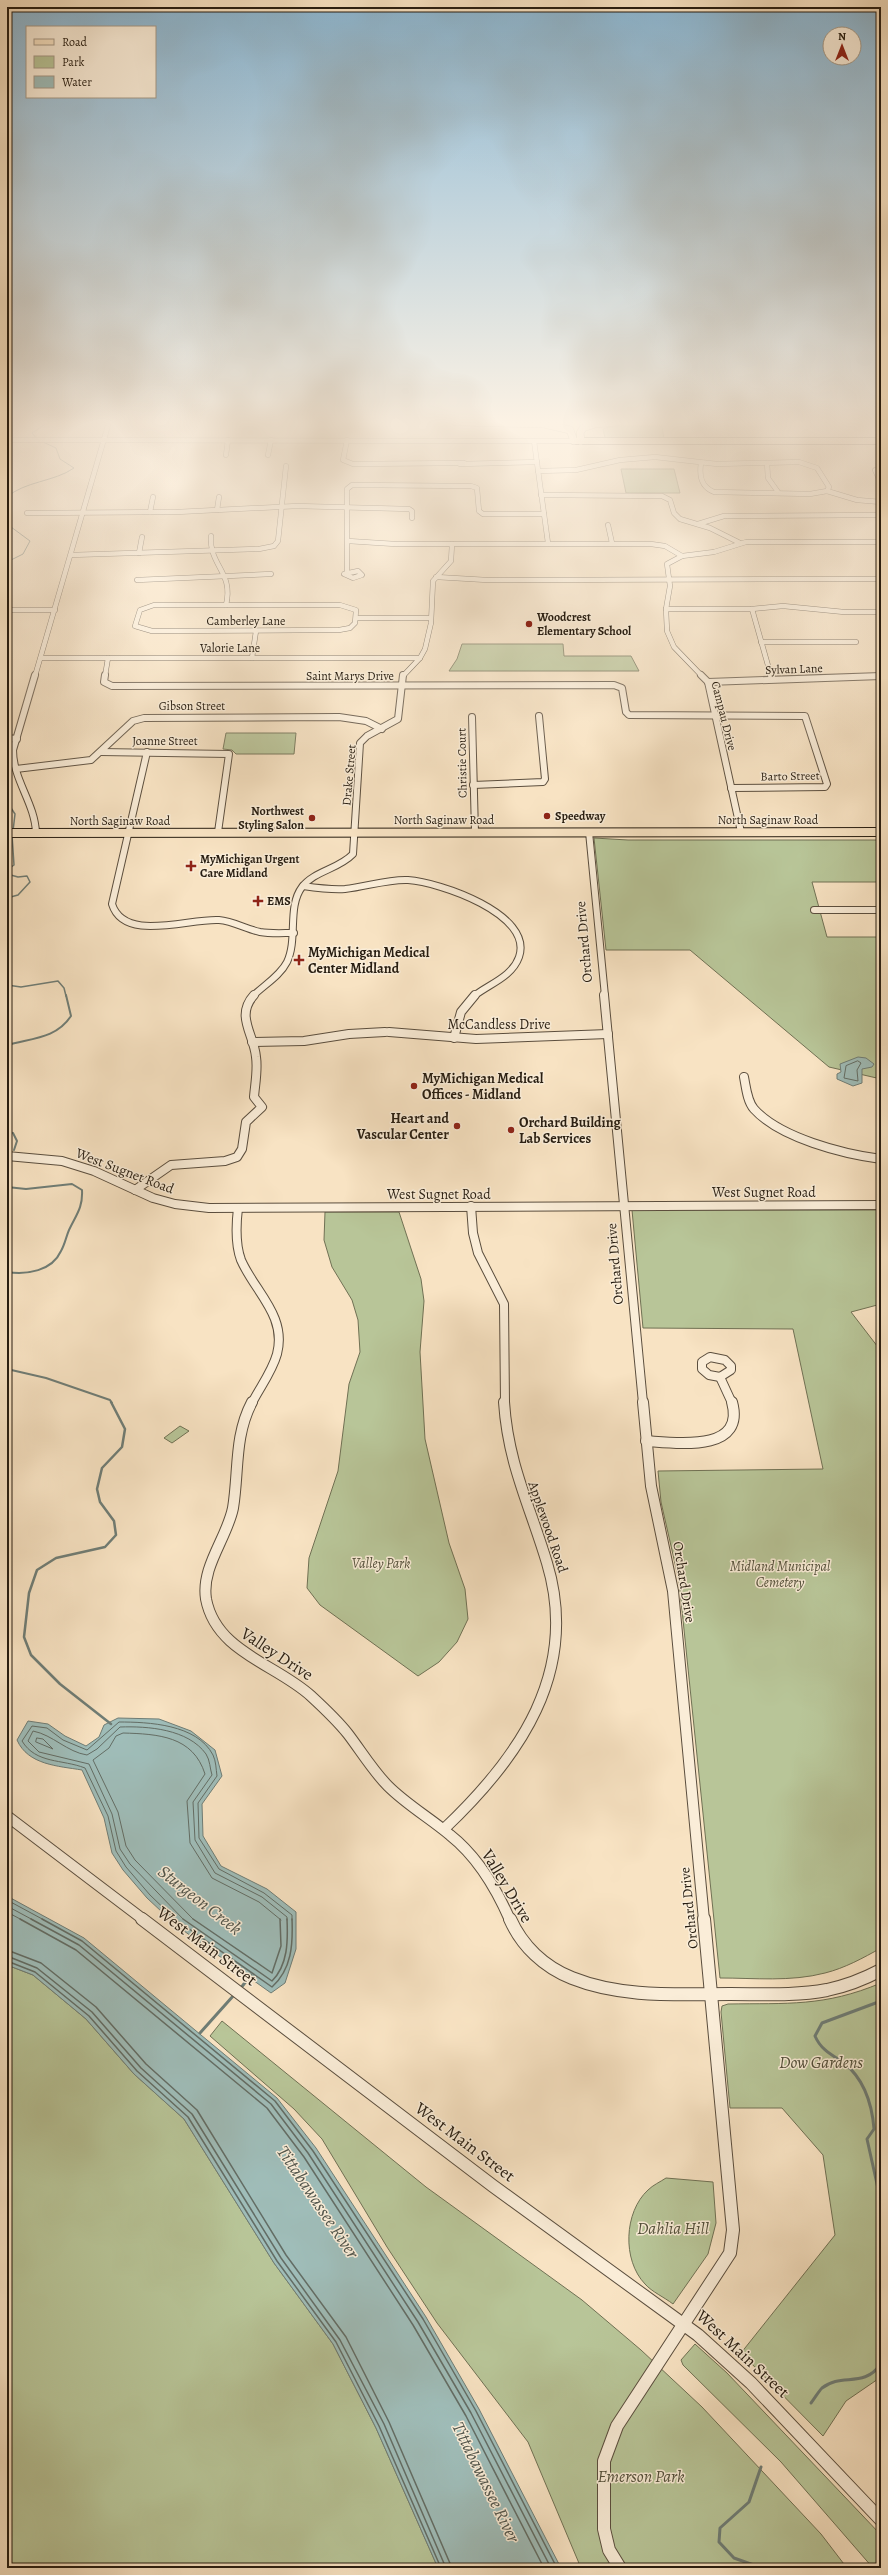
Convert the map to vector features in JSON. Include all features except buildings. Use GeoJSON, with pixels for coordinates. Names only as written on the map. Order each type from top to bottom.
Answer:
{"type":"FeatureCollection","features":[{"type":"Feature","properties":{"kind":"main road","name":"North Saginaw Road"},"geometry":{"type":"LineString","coordinates":[[7,833],[881,832]]}},
{"type":"Feature","properties":{"kind":"street"},"geometry":{"type":"LineString","coordinates":[[36,833],[36,816],[12,757],[75,542]]}},
{"type":"Feature","properties":{"kind":"street"},"geometry":{"type":"LineString","coordinates":[[139,553],[141,542]]}},
{"type":"Feature","properties":{"kind":"street"},"geometry":{"type":"LineString","coordinates":[[211,542],[210,550],[225,575],[229,586],[226,605],[340,605],[356,610],[356,618],[430,618]]}},
{"type":"Feature","properties":{"kind":"street"},"geometry":{"type":"LineString","coordinates":[[71,555],[210,550],[274,546],[277,542]]}},
{"type":"Feature","properties":{"kind":"street"},"geometry":{"type":"LineString","coordinates":[[347,572],[348,542]]}},
{"type":"Feature","properties":{"kind":"street"},"geometry":{"type":"LineString","coordinates":[[388,542],[452,544],[612,543],[659,545],[682,556],[714,552],[740,543],[858,542]]}},
{"type":"Feature","properties":{"kind":"street","name":"Drake Street"},"geometry":{"type":"LineString","coordinates":[[355,832],[360,743],[398,719],[403,673],[420,658],[425,649],[430,618],[431,586],[436,577],[451,561],[452,544]]}},
{"type":"Feature","properties":{"kind":"street","name":"Campau Drive"},"geometry":{"type":"LineString","coordinates":[[682,556],[667,564],[669,580],[666,609],[667,631],[674,647],[708,682],[741,832]]}},
{"type":"Feature","properties":{"kind":"street"},"geometry":{"type":"LineString","coordinates":[[137,580],[271,574]]}},
{"type":"Feature","properties":{"kind":"street"},"geometry":{"type":"LineString","coordinates":[[436,577],[472,580],[881,579]]}},
{"type":"Feature","properties":{"kind":"street","name":"Camberley Lane"},"geometry":{"type":"LineString","coordinates":[[226,605],[148,606],[140,610],[136,622],[137,628],[152,631],[339,630],[354,626],[356,618]]}},
{"type":"Feature","properties":{"kind":"street"},"geometry":{"type":"LineString","coordinates":[[666,609],[752,609],[783,606],[844,612],[881,612]]}},
{"type":"Feature","properties":{"kind":"street"},"geometry":{"type":"LineString","coordinates":[[752,609],[772,679]]}},
{"type":"Feature","properties":{"kind":"street"},"geometry":{"type":"LineString","coordinates":[[7,610],[55,610]]}},
{"type":"Feature","properties":{"kind":"street"},"geometry":{"type":"LineString","coordinates":[[252,658],[256,631]]}},
{"type":"Feature","properties":{"kind":"street"},"geometry":{"type":"LineString","coordinates":[[761,642],[856,642]]}},
{"type":"Feature","properties":{"kind":"street","name":"Valorie Lane"},"geometry":{"type":"LineString","coordinates":[[40,658],[420,658]]}},
{"type":"Feature","properties":{"kind":"street","name":"Saint Marys Drive"},"geometry":{"type":"LineString","coordinates":[[108,658],[104,682],[112,686],[608,685],[622,688],[626,712],[629,715],[715,715]]}},
{"type":"Feature","properties":{"kind":"street","name":"Sylvan Lane"},"geometry":{"type":"LineString","coordinates":[[708,682],[881,676]]}},
{"type":"Feature","properties":{"kind":"street","name":"Barto Street"},"geometry":{"type":"LineString","coordinates":[[715,715],[800,715],[807,719],[827,784],[825,787],[731,788]]}},
{"type":"Feature","properties":{"kind":"street"},"geometry":{"type":"LineString","coordinates":[[473,785],[543,782],[545,779],[540,716]]}},
{"type":"Feature","properties":{"kind":"street","name":"Gibson Street"},"geometry":{"type":"LineString","coordinates":[[16,769],[85,761],[101,752],[133,721],[152,717],[339,717],[366,721],[382,729]]}},
{"type":"Feature","properties":{"kind":"street","name":"Christie Court"},"geometry":{"type":"LineString","coordinates":[[472,717],[475,832]]}},
{"type":"Feature","properties":{"kind":"street"},"geometry":{"type":"LineString","coordinates":[[7,738],[16,739]]}},
{"type":"Feature","properties":{"kind":"street","name":"Joanne Street"},"geometry":{"type":"LineString","coordinates":[[101,752],[229,754],[218,832]]}},
{"type":"Feature","properties":{"kind":"street"},"geometry":{"type":"LineString","coordinates":[[147,752],[112,904],[115,914],[121,919],[136,925],[151,927],[196,920],[219,920],[262,932],[294,933]]}},
{"type":"Feature","properties":{"kind":"street"},"geometry":{"type":"LineString","coordinates":[[134,1190],[171,1165],[225,1161],[237,1157],[241,1152],[246,1122],[262,1107],[254,1096],[256,1059],[245,1019],[246,1008],[252,998],[284,968],[290,954],[299,895],[303,886],[350,858],[354,850],[355,832]]}},
{"type":"Feature","properties":{"kind":"street","name":"Orchard Drive"},"geometry":{"type":"LineString","coordinates":[[589,832],[646,1440],[652,1494],[673,1591],[732,2211],[732,2242],[730,2253],[723,2266],[683,2323],[617,2426],[604,2461],[604,2528],[609,2550],[620,2568]]}},
{"type":"Feature","properties":{"kind":"street"},"geometry":{"type":"LineString","coordinates":[[303,886],[339,890],[392,880],[423,881],[473,900],[510,923],[521,942],[518,961],[504,976],[466,1004],[460,1015],[454,1038]]}},
{"type":"Feature","properties":{"kind":"street"},"geometry":{"type":"LineString","coordinates":[[814,910],[881,910]]}},
{"type":"Feature","properties":{"kind":"street","name":"McCandless Drive"},"geometry":{"type":"LineString","coordinates":[[252,1042],[304,1040],[349,1034],[387,1032],[454,1038],[533,1038],[608,1034]]}},
{"type":"Feature","properties":{"kind":"street"},"geometry":{"type":"LineString","coordinates":[[744,1077],[747,1095],[754,1108],[776,1125],[825,1147],[881,1159]]}},
{"type":"Feature","properties":{"kind":"street","name":"West Sugnet Road"},"geometry":{"type":"LineString","coordinates":[[7,1156],[43,1158],[75,1164],[134,1190],[175,1204],[238,1208],[881,1205]]}},
{"type":"Feature","properties":{"kind":"street","name":"Applewood Road"},"geometry":{"type":"LineString","coordinates":[[444,1829],[491,1783],[525,1735],[538,1709],[548,1682],[556,1636],[557,1611],[547,1562],[526,1507],[513,1462],[505,1413],[505,1314],[496,1284],[480,1258],[474,1241],[471,1206]]}},
{"type":"Feature","properties":{"kind":"street","name":"Valley Drive"},"geometry":{"type":"LineString","coordinates":[[238,1208],[236,1232],[241,1257],[274,1313],[279,1330],[279,1344],[273,1367],[252,1401],[240,1430],[236,1492],[231,1516],[209,1568],[206,1601],[210,1612],[226,1639],[241,1652],[289,1678],[313,1697],[347,1732],[372,1768],[391,1788],[444,1829],[479,1865],[526,1947],[548,1966],[571,1977],[612,1990],[712,1994],[795,1995],[814,1993],[856,1982],[881,1970]]}},
{"type":"Feature","properties":{"kind":"street"},"geometry":{"type":"LineString","coordinates":[[646,1440],[709,1441],[723,1436],[732,1428],[734,1420],[733,1410],[720,1377]]}},
{"type":"Feature","properties":{"kind":"street","name":"West Main Street"},"geometry":{"type":"LineString","coordinates":[[7,1816],[493,2186],[683,2323],[722,2355],[751,2383],[881,2520]]}},
{"type":"Feature","properties":{"kind":"green space"},"geometry":{"type":"Polygon","coordinates":[[[462,644],[563,644],[564,656],[631,656],[639,671],[449,671],[457,659],[462,644]]]}},
{"type":"Feature","properties":{"kind":"green space"},"geometry":{"type":"Polygon","coordinates":[[[226,733],[296,733],[294,754],[236,754],[232,750],[223,749],[226,733]]]}},
{"type":"Feature","properties":{"kind":"green space"},"geometry":{"type":"Polygon","coordinates":[[[594,838],[628,840],[881,840],[881,882],[812,882],[827,937],[881,937],[881,1079],[829,1067],[690,950],[606,950],[594,838]]]}},
{"type":"Feature","properties":{"kind":"green space","name":"Midland Municipal Cemetery"},"geometry":{"type":"Polygon","coordinates":[[[632,1210],[881,1210],[881,1304],[851,1312],[881,1351],[881,1948],[847,1966],[825,1973],[786,1979],[720,1978],[679,1581],[661,1502],[658,1471],[823,1469],[793,1329],[643,1328],[632,1210]]]}},
{"type":"Feature","properties":{"kind":"green space","name":"Valley Park"},"geometry":{"type":"Polygon","coordinates":[[[325,1212],[399,1212],[421,1279],[424,1301],[420,1352],[425,1439],[449,1543],[465,1589],[468,1619],[457,1642],[439,1662],[418,1676],[320,1605],[307,1588],[309,1558],[338,1471],[349,1384],[360,1352],[358,1320],[352,1300],[332,1267],[324,1240],[325,1212]]]}},
{"type":"Feature","properties":{"kind":"green space"},"geometry":{"type":"Polygon","coordinates":[[[180,1426],[189,1431],[172,1443],[164,1438],[180,1426]]]}},
{"type":"Feature","properties":{"kind":"green space"},"geometry":{"type":"Polygon","coordinates":[[[7,1965],[33,1975],[86,2019],[134,2074],[184,2119],[274,2263],[333,2344],[376,2428],[438,2568],[7,2568],[7,1965]]]}},
{"type":"Feature","properties":{"kind":"green space","name":"Dow Gardens"},"geometry":{"type":"Polygon","coordinates":[[[881,1983],[881,2377],[846,2401],[823,2436],[741,2353],[835,2235],[823,2155],[782,2108],[730,2108],[721,2012],[722,2006],[728,2004],[787,2003],[823,2000],[860,1991],[881,1983]]]}},
{"type":"Feature","properties":{"kind":"green space","name":"Emerson Park"},"geometry":{"type":"Polygon","coordinates":[[[222,2021],[426,2187],[582,2300],[641,2350],[702,2407],[821,2534],[847,2568],[581,2568],[528,2442],[437,2323],[387,2247],[322,2139],[294,2109],[210,2036],[222,2021]]]}},
{"type":"Feature","properties":{"kind":"green space","name":"Dahlia Hill"},"geometry":{"type":"Polygon","coordinates":[[[666,2178],[713,2182],[716,2223],[708,2254],[673,2304],[651,2290],[638,2274],[632,2262],[629,2236],[630,2223],[640,2199],[654,2185],[666,2178]]]}},
{"type":"Feature","properties":{"kind":"green space"},"geometry":{"type":"Polygon","coordinates":[[[695,2344],[727,2373],[881,2535],[881,2568],[873,2568],[781,2462],[683,2365],[681,2360],[695,2344]]]}},
{"type":"Feature","properties":{"kind":"water"},"geometry":{"type":"Polygon","coordinates":[[[858,1057],[866,1058],[874,1064],[872,1067],[862,1069],[862,1083],[853,1086],[837,1079],[837,1074],[841,1072],[840,1064],[858,1057]]]}},
{"type":"Feature","properties":{"kind":"water"},"geometry":{"type":"Polygon","coordinates":[[[118,1718],[159,1719],[191,1731],[215,1750],[222,1776],[202,1804],[203,1836],[221,1866],[267,1889],[296,1912],[296,1949],[285,1983],[271,1993],[177,1926],[147,1898],[123,1870],[112,1853],[104,1818],[82,1770],[45,1763],[36,1759],[28,1755],[17,1740],[28,1721],[48,1724],[65,1736],[86,1746],[99,1737],[104,1725],[118,1718]]]}},
{"type":"Feature","properties":{"kind":"water","name":"Tittabawassee River"},"geometry":{"type":"Polygon","coordinates":[[[7,1896],[84,1938],[277,2098],[316,2148],[426,2317],[479,2409],[561,2568],[438,2568],[376,2428],[333,2344],[274,2263],[184,2119],[134,2074],[86,2019],[33,1975],[7,1965],[7,1896]]]}},
{"type":"Feature","properties":{"kind":"waterway","name":"Sturgeon Creek"},"geometry":{"type":"LineString","coordinates":[[7,562],[23,554],[29,542]]}},
{"type":"Feature","properties":{"kind":"waterway","name":"Sturgeon Creek"},"geometry":{"type":"LineString","coordinates":[[7,808],[11,808],[15,814],[13,831]]}},
{"type":"Feature","properties":{"kind":"waterway","name":"Sturgeon Creek"},"geometry":{"type":"LineString","coordinates":[[7,870],[14,865],[12,835]]}},
{"type":"Feature","properties":{"kind":"waterway","name":"Sturgeon Creek"},"geometry":{"type":"LineString","coordinates":[[7,874],[18,877],[27,876],[30,882],[18,895],[7,898]]}},
{"type":"Feature","properties":{"kind":"waterway","name":"Sturgeon Creek"},"geometry":{"type":"LineString","coordinates":[[7,950],[9,958],[7,960]]}},
{"type":"Feature","properties":{"kind":"waterway","name":"Sturgeon Creek"},"geometry":{"type":"LineString","coordinates":[[7,985],[21,987],[58,981],[64,988],[66,996]]}},
{"type":"Feature","properties":{"kind":"waterway","name":"Sturgeon Creek"},"geometry":{"type":"LineString","coordinates":[[7,1045],[42,1036],[65,1024],[71,1016],[66,995]]}},
{"type":"Feature","properties":{"kind":"waterway","name":"Sturgeon Creek"},"geometry":{"type":"LineString","coordinates":[[7,1132],[13,1133],[17,1141],[14,1150]]}},
{"type":"Feature","properties":{"kind":"waterway","name":"Sturgeon Creek"},"geometry":{"type":"LineString","coordinates":[[7,1164],[11,1161]]}},
{"type":"Feature","properties":{"kind":"waterway","name":"Sturgeon Creek"},"geometry":{"type":"LineString","coordinates":[[7,1187],[26,1189],[72,1184],[82,1190],[81,1202],[78,1211],[57,1258],[45,1267],[31,1272],[7,1272]]}},
{"type":"Feature","properties":{"kind":"waterway","name":"Sturgeon Creek"},"geometry":{"type":"LineString","coordinates":[[7,1369],[46,1378],[110,1400],[112,1403]]}},
{"type":"Feature","properties":{"kind":"waterway","name":"Sturgeon Creek"},"geometry":{"type":"LineString","coordinates":[[111,1402],[125,1429],[122,1447],[102,1468],[97,1489],[100,1502],[114,1521],[116,1535],[105,1547],[56,1558],[37,1570],[29,1593],[24,1637],[31,1655],[60,1684],[111,1724]]}},
{"type":"Feature","properties":{"kind":"waterway","name":"Sturgeon Creek"},"geometry":{"type":"LineString","coordinates":[[240,1989],[251,1975]]}},
{"type":"Feature","properties":{"kind":"waterway","name":"Sturgeon Creek"},"geometry":{"type":"LineString","coordinates":[[200,2033],[234,1995]]}},
{"type":"Feature","properties":{"kind":"waterway"},"geometry":{"type":"LineString","coordinates":[[881,2001],[822,2023],[815,2036],[817,2041],[824,2049],[851,2069],[862,2084],[866,2093],[874,2129],[867,2139],[881,2202]]}},
{"type":"Feature","properties":{"kind":"waterway"},"geometry":{"type":"LineString","coordinates":[[811,2403],[819,2391],[830,2383],[867,2376],[874,2372],[881,2364]]}},
{"type":"Feature","properties":{"kind":"waterway"},"geometry":{"type":"LineString","coordinates":[[761,2467],[749,2502],[720,2528],[719,2542],[734,2558],[762,2568]]}},
{"type":"Feature","properties":{"kind":"place","name":"Woodcrest Elementary School"},"geometry":{"type":"Point","coordinates":[529,624]}},
{"type":"Feature","properties":{"kind":"place","name":"Speedway"},"geometry":{"type":"Point","coordinates":[547,816]}},
{"type":"Feature","properties":{"kind":"place","name":"Northwest Styling Salon"},"geometry":{"type":"Point","coordinates":[312,818]}},
{"type":"Feature","properties":{"kind":"place","name":"MyMichigan Urgent Care Midland"},"geometry":{"type":"Point","coordinates":[191,866]}},
{"type":"Feature","properties":{"kind":"place","name":"EMS"},"geometry":{"type":"Point","coordinates":[258,901]}},
{"type":"Feature","properties":{"kind":"place","name":"MyMichigan Medical Center Midland"},"geometry":{"type":"Point","coordinates":[299,960]}},
{"type":"Feature","properties":{"kind":"place","name":"MyMichigan Medical Offices - Midland"},"geometry":{"type":"Point","coordinates":[414,1086]}},
{"type":"Feature","properties":{"kind":"place","name":"Heart and Vascular Center"},"geometry":{"type":"Point","coordinates":[457,1126]}},
{"type":"Feature","properties":{"kind":"place","name":"Orchard Building Lab Services"},"geometry":{"type":"Point","coordinates":[511,1130]}}]}
